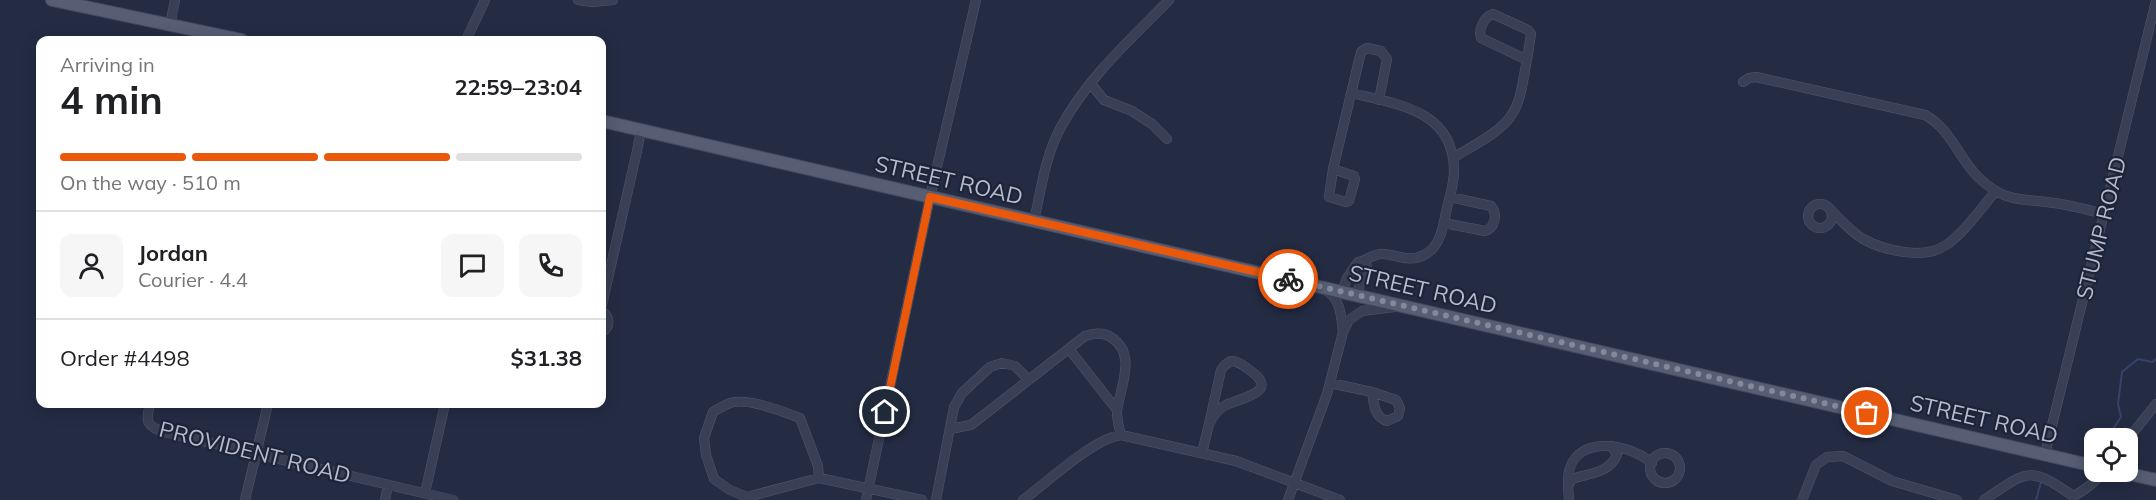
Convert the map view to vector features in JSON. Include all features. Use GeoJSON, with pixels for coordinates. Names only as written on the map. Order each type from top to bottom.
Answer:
{"type":"FeatureCollection","features":[{"type":"Feature","properties":{"kind":"main road"},"geometry":{"type":"LineString","coordinates":[[52,0],[80,3],[223,36]]}},
{"type":"Feature","properties":{"kind":"main road","name":"STREET ROAD"},"geometry":{"type":"LineString","coordinates":[[606,122],[2084,464]]}},
{"type":"Feature","properties":{"kind":"main road"},"geometry":{"type":"LineString","coordinates":[[2138,476],[2156,480]]}},
{"type":"Feature","properties":{"kind":"street"},"geometry":{"type":"LineString","coordinates":[[170,25],[174,0]]}},
{"type":"Feature","properties":{"kind":"street"},"geometry":{"type":"LineString","coordinates":[[468,36],[485,0]]}},
{"type":"Feature","properties":{"kind":"street"},"geometry":{"type":"LineString","coordinates":[[578,0],[592,2],[613,0]]}},
{"type":"Feature","properties":{"kind":"street"},"geometry":{"type":"LineString","coordinates":[[866,500],[930,197],[976,0]]}},
{"type":"Feature","properties":{"kind":"street"},"geometry":{"type":"LineString","coordinates":[[1034,221],[1053,144],[1061,127],[1111,59],[1169,0]]}},
{"type":"Feature","properties":{"kind":"street","name":"STUMP ROAD"},"geometry":{"type":"LineString","coordinates":[[2045,454],[2156,2]]}},
{"type":"Feature","properties":{"kind":"street"},"geometry":{"type":"LineString","coordinates":[[1453,158],[1502,126],[1512,116],[1516,107],[1527,60],[1532,37],[1528,30],[1497,15],[1489,16],[1481,30],[1481,38],[1527,60]]}},
{"type":"Feature","properties":{"kind":"street"},"geometry":{"type":"LineString","coordinates":[[1333,169],[1361,52],[1367,48],[1381,51],[1387,59],[1379,100]]}},
{"type":"Feature","properties":{"kind":"street"},"geometry":{"type":"LineString","coordinates":[[1743,82],[1756,77],[1925,114],[1942,127],[1978,177],[1996,191],[2015,199],[2065,204],[2104,214]]}},
{"type":"Feature","properties":{"kind":"street"},"geometry":{"type":"LineString","coordinates":[[1091,84],[1104,100],[1132,111],[1152,124],[1167,139]]}},
{"type":"Feature","properties":{"kind":"street"},"geometry":{"type":"LineString","coordinates":[[1342,292],[1347,278],[1358,262],[1365,262],[1374,255],[1382,254],[1405,259],[1422,256],[1435,246],[1444,223],[1453,180],[1453,158],[1446,139],[1426,116],[1410,108],[1351,93]]}},
{"type":"Feature","properties":{"kind":"street"},"geometry":{"type":"LineString","coordinates":[[606,287],[640,130]]}},
{"type":"Feature","properties":{"kind":"street"},"geometry":{"type":"LineString","coordinates":[[1829,208],[1869,242],[1921,255],[1939,249],[1953,239],[1996,191]]}},
{"type":"Feature","properties":{"kind":"street"},"geometry":{"type":"LineString","coordinates":[[1444,223],[1485,231],[1489,230],[1493,224],[1495,215],[1491,206],[1450,197]]}},
{"type":"Feature","properties":{"kind":"street"},"geometry":{"type":"LineString","coordinates":[[1356,295],[1367,267],[1365,262]]}},
{"type":"Feature","properties":{"kind":"street"},"geometry":{"type":"LineString","coordinates":[[1319,286],[1333,293],[1338,303],[1343,332]]}},
{"type":"Feature","properties":{"kind":"street"},"geometry":{"type":"LineString","coordinates":[[1288,500],[1330,383],[1343,332],[1349,320],[1362,312],[1402,306]]}},
{"type":"Feature","properties":{"kind":"street"},"geometry":{"type":"LineString","coordinates":[[606,315],[609,321],[606,329]]}},
{"type":"Feature","properties":{"kind":"street"},"geometry":{"type":"LineString","coordinates":[[950,429],[971,425],[1085,336],[1092,334],[1106,335],[1118,343],[1126,365],[1117,411],[1121,435]]}},
{"type":"Feature","properties":{"kind":"street"},"geometry":{"type":"LineString","coordinates":[[1069,349],[1117,411]]}},
{"type":"Feature","properties":{"kind":"street"},"geometry":{"type":"LineString","coordinates":[[936,500],[957,399],[990,367],[1008,363],[1022,371],[1029,380]]}},
{"type":"Feature","properties":{"kind":"street"},"geometry":{"type":"LineString","coordinates":[[1202,453],[1221,370],[1228,363],[1240,363],[1257,376],[1261,384],[1259,389],[1254,395],[1223,406],[1216,412],[1209,424]]}},
{"type":"Feature","properties":{"kind":"street"},"geometry":{"type":"LineString","coordinates":[[1330,383],[1372,392]]}},
{"type":"Feature","properties":{"kind":"street"},"geometry":{"type":"LineString","coordinates":[[819,478],[818,466],[800,418],[778,410],[732,402],[713,412],[704,438],[706,455],[714,479],[747,498],[819,478],[922,500]]}},
{"type":"Feature","properties":{"kind":"street"},"geometry":{"type":"LineString","coordinates":[[2137,428],[2156,404]]}},
{"type":"Feature","properties":{"kind":"street","name":"PROVIDENT ROAD"},"geometry":{"type":"LineString","coordinates":[[149,408],[148,424],[152,428],[453,500]]}},
{"type":"Feature","properties":{"kind":"street"},"geometry":{"type":"LineString","coordinates":[[245,500],[267,408]]}},
{"type":"Feature","properties":{"kind":"street"},"geometry":{"type":"LineString","coordinates":[[425,494],[444,408]]}},
{"type":"Feature","properties":{"kind":"street"},"geometry":{"type":"LineString","coordinates":[[1023,500],[1093,446],[1121,435],[1236,461],[1340,500]]}},
{"type":"Feature","properties":{"kind":"street"},"geometry":{"type":"LineString","coordinates":[[1569,500],[1569,468],[1577,456],[1588,448],[1595,446],[1637,453],[1652,463]]}},
{"type":"Feature","properties":{"kind":"street"},"geometry":{"type":"LineString","coordinates":[[1568,486],[1572,479],[1594,475],[1606,468],[1616,458],[1614,450]]}},
{"type":"Feature","properties":{"kind":"street"},"geometry":{"type":"LineString","coordinates":[[1802,500],[1816,465],[1827,457],[1843,456],[1892,481],[1957,500]]}},
{"type":"Feature","properties":{"kind":"street"},"geometry":{"type":"LineString","coordinates":[[1984,500],[2014,480],[2033,474],[2041,476],[2073,496],[2084,492],[2092,482]]}},
{"type":"Feature","properties":{"kind":"street"},"geometry":{"type":"LineString","coordinates":[[385,500],[388,485]]}},
{"type":"Feature","properties":{"kind":"waterway"},"geometry":{"type":"LineString","coordinates":[[2114,428],[2121,417],[2118,404],[2122,372],[2138,359],[2152,362],[2156,359]]}},
{"type":"Feature","properties":{"kind":"waterway"},"geometry":{"type":"LineString","coordinates":[[2036,500],[2041,482]]}},
{"type":"Feature","properties":{"kind":"way so far"},"geometry":{"type":"LineString","coordinates":[[1288,279],[1867,413]]}},
{"type":"Feature","properties":{"kind":"route"},"geometry":{"type":"LineString","coordinates":[[885,412],[930,197],[1288,279]]}}]}
